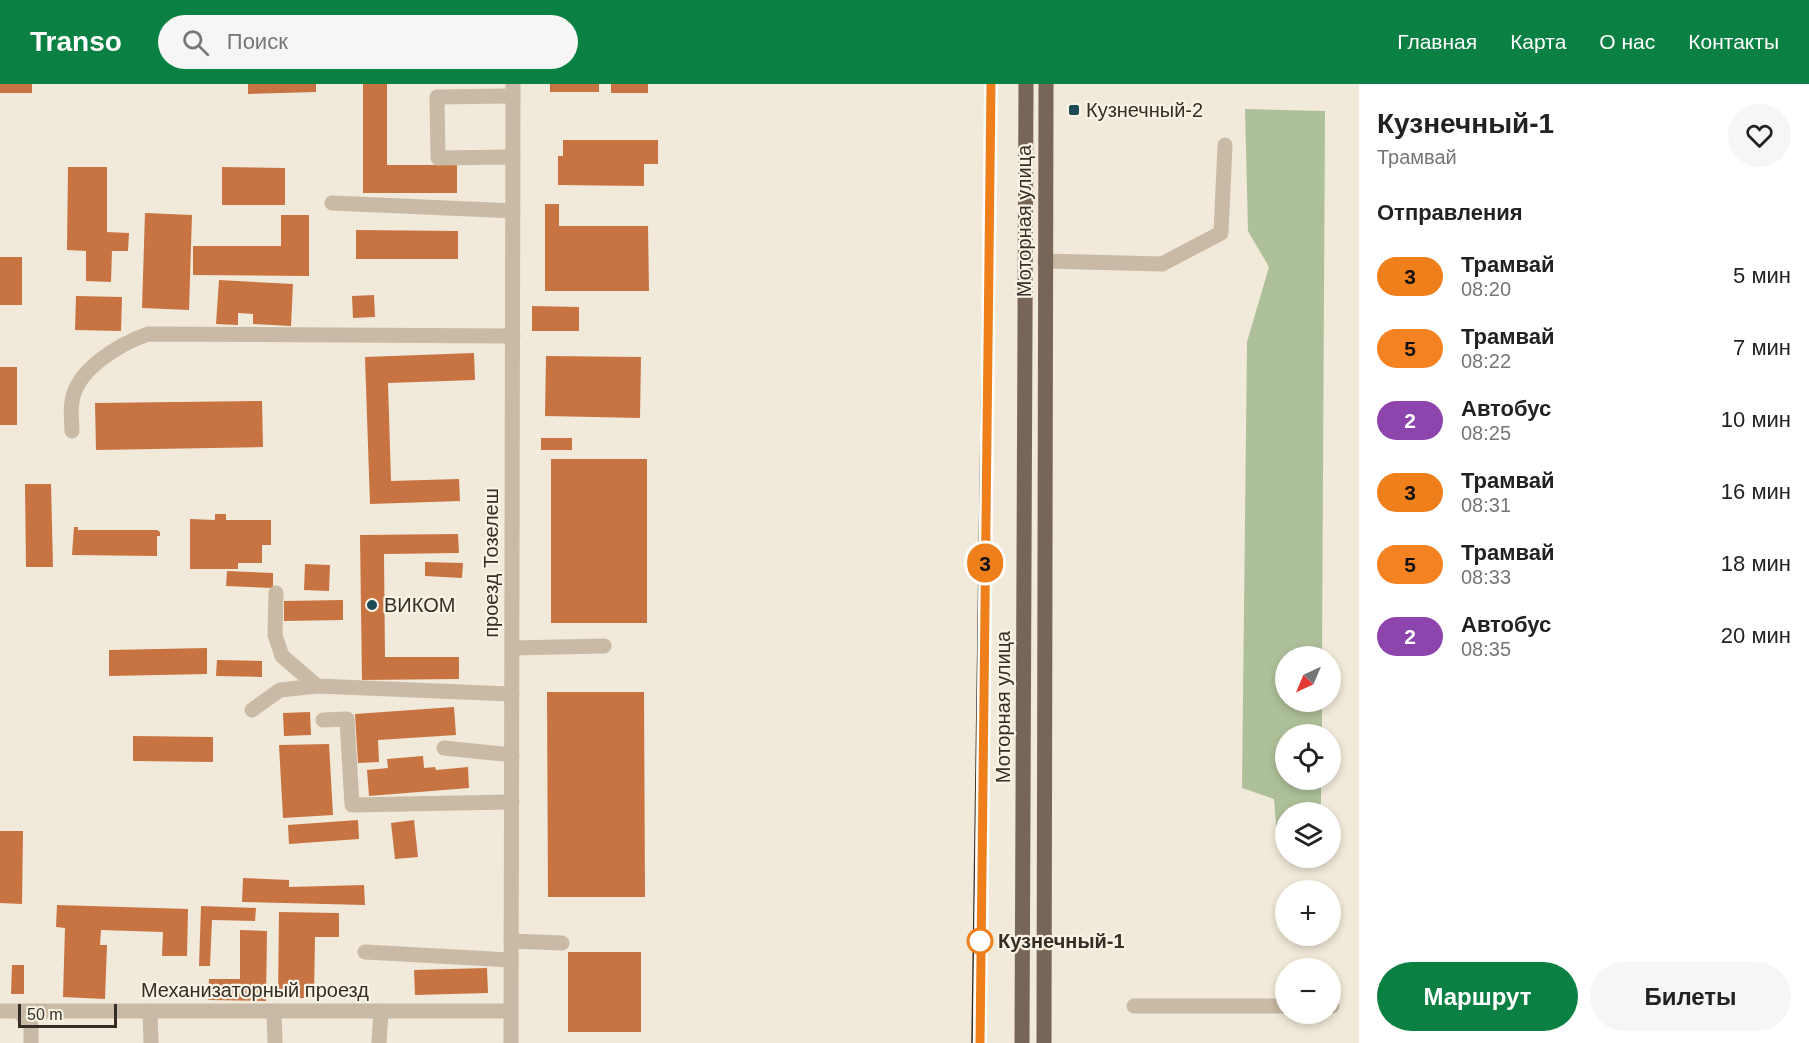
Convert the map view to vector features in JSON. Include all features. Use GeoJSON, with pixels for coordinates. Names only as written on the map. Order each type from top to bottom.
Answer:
{"type":"FeatureCollection","features":[{"type":"Feature","properties":{"kind":"main road","name":"Моторная улица"},"geometry":{"type":"LineString","coordinates":[[1022,1043],[1026,84]]}},
{"type":"Feature","properties":{"kind":"main road","name":"Моторная улица"},"geometry":{"type":"LineString","coordinates":[[1044,1043],[1046,84]]}},
{"type":"Feature","properties":{"kind":"main road"},"geometry":{"type":"LineString","coordinates":[[1024,575],[1045,575]]}},
{"type":"Feature","properties":{"kind":"street"},"geometry":{"type":"LineString","coordinates":[[513,90],[437,97],[438,158],[513,157]]}},
{"type":"Feature","properties":{"kind":"street","name":"проезд Тозелеш"},"geometry":{"type":"LineString","coordinates":[[511,1043],[513,90]]}},
{"type":"Feature","properties":{"kind":"street"},"geometry":{"type":"LineString","coordinates":[[1045,261],[1162,264],[1221,233],[1225,145]]}},
{"type":"Feature","properties":{"kind":"street"},"geometry":{"type":"LineString","coordinates":[[333,203],[513,211]]}},
{"type":"Feature","properties":{"kind":"street"},"geometry":{"type":"LineString","coordinates":[[72,431],[72,400],[79,383],[102,359],[148,334],[513,336]]}},
{"type":"Feature","properties":{"kind":"street"},"geometry":{"type":"LineString","coordinates":[[276,593],[276,635],[282,656],[317,686]]}},
{"type":"Feature","properties":{"kind":"street"},"geometry":{"type":"LineString","coordinates":[[512,648],[604,646]]}},
{"type":"Feature","properties":{"kind":"street"},"geometry":{"type":"LineString","coordinates":[[252,710],[280,690],[317,686],[512,694]]}},
{"type":"Feature","properties":{"kind":"street"},"geometry":{"type":"LineString","coordinates":[[323,720],[347,719],[352,805],[512,802]]}},
{"type":"Feature","properties":{"kind":"street"},"geometry":{"type":"LineString","coordinates":[[444,748],[512,755]]}},
{"type":"Feature","properties":{"kind":"street"},"geometry":{"type":"LineString","coordinates":[[511,941],[562,943]]}},
{"type":"Feature","properties":{"kind":"street"},"geometry":{"type":"LineString","coordinates":[[365,952],[511,960]]}},
{"type":"Feature","properties":{"kind":"street"},"geometry":{"type":"LineString","coordinates":[[1134,1006],[1275,1006]]}},
{"type":"Feature","properties":{"kind":"street","name":"Механизаторный проезд"},"geometry":{"type":"LineString","coordinates":[[0,1011],[511,1011]]}},
{"type":"Feature","properties":{"kind":"street"},"geometry":{"type":"LineString","coordinates":[[19,1011],[31,1026],[31,1043]]}},
{"type":"Feature","properties":{"kind":"street"},"geometry":{"type":"LineString","coordinates":[[150,1011],[151,1043]]}},
{"type":"Feature","properties":{"kind":"street"},"geometry":{"type":"LineString","coordinates":[[274,1011],[274,1043]]}},
{"type":"Feature","properties":{"kind":"street"},"geometry":{"type":"LineString","coordinates":[[379,1043],[381,1011]]}},
{"type":"Feature","properties":{"kind":"green space"},"geometry":{"type":"Polygon","coordinates":[[[1245,109],[1325,111],[1322,646],[1275,646],[1275,712],[1322,712],[1322,724],[1275,724],[1275,790],[1321,790],[1321,802],[1275,802],[1275,812],[1274,799],[1242,788],[1247,342],[1269,267],[1248,231],[1245,109]]]}},
{"type":"Feature","properties":{"kind":"building"},"geometry":{"type":"Polygon","coordinates":[[[0,84],[32,84],[32,93],[0,93],[0,84]]]}},
{"type":"Feature","properties":{"kind":"building"},"geometry":{"type":"Polygon","coordinates":[[[248,84],[316,84],[316,92],[248,94],[248,84]]]}},
{"type":"Feature","properties":{"kind":"building"},"geometry":{"type":"Polygon","coordinates":[[[363,84],[387,84],[387,165],[457,165],[457,193],[363,193],[363,84]]]}},
{"type":"Feature","properties":{"kind":"building"},"geometry":{"type":"Polygon","coordinates":[[[550,84],[599,84],[599,92],[550,92],[550,84]]]}},
{"type":"Feature","properties":{"kind":"building"},"geometry":{"type":"Polygon","coordinates":[[[611,84],[648,84],[648,93],[611,93],[611,84]]]}},
{"type":"Feature","properties":{"kind":"building"},"geometry":{"type":"Polygon","coordinates":[[[563,140],[658,140],[658,164],[644,164],[644,186],[558,185],[558,156],[563,156],[563,140]]]}},
{"type":"Feature","properties":{"kind":"building"},"geometry":{"type":"Polygon","coordinates":[[[68,167],[107,167],[107,232],[129,233],[128,251],[112,251],[111,282],[86,281],[86,251],[67,250],[68,167]]]}},
{"type":"Feature","properties":{"kind":"building"},"geometry":{"type":"Polygon","coordinates":[[[222,167],[285,168],[285,205],[222,205],[222,167]]]}},
{"type":"Feature","properties":{"kind":"building"},"geometry":{"type":"Polygon","coordinates":[[[545,204],[559,204],[559,226],[648,226],[649,291],[545,291],[545,204]]]}},
{"type":"Feature","properties":{"kind":"building"},"geometry":{"type":"Polygon","coordinates":[[[145,213],[192,215],[189,310],[142,308],[145,213]]]}},
{"type":"Feature","properties":{"kind":"building"},"geometry":{"type":"Polygon","coordinates":[[[281,215],[309,215],[309,276],[193,275],[193,246],[281,246],[281,215]]]}},
{"type":"Feature","properties":{"kind":"building"},"geometry":{"type":"Polygon","coordinates":[[[356,230],[458,231],[458,259],[356,259],[356,230]]]}},
{"type":"Feature","properties":{"kind":"building"},"geometry":{"type":"Polygon","coordinates":[[[0,257],[22,257],[22,305],[0,305],[0,257]]]}},
{"type":"Feature","properties":{"kind":"building"},"geometry":{"type":"Polygon","coordinates":[[[219,280],[293,284],[291,326],[253,324],[253,314],[238,313],[238,325],[216,324],[219,280]]]}},
{"type":"Feature","properties":{"kind":"building"},"geometry":{"type":"Polygon","coordinates":[[[374,295],[375,317],[353,318],[352,296],[374,295]]]}},
{"type":"Feature","properties":{"kind":"building"},"geometry":{"type":"Polygon","coordinates":[[[76,296],[122,297],[121,331],[75,330],[76,296]]]}},
{"type":"Feature","properties":{"kind":"building"},"geometry":{"type":"Polygon","coordinates":[[[532,306],[579,307],[579,331],[532,331],[532,306]]]}},
{"type":"Feature","properties":{"kind":"building"},"geometry":{"type":"Polygon","coordinates":[[[474,353],[475,380],[388,383],[391,481],[459,479],[460,501],[370,504],[365,357],[474,353]]]}},
{"type":"Feature","properties":{"kind":"building"},"geometry":{"type":"Polygon","coordinates":[[[546,356],[641,357],[640,418],[545,416],[546,356]]]}},
{"type":"Feature","properties":{"kind":"building"},"geometry":{"type":"Polygon","coordinates":[[[0,367],[17,367],[17,425],[0,425],[0,367]]]}},
{"type":"Feature","properties":{"kind":"building"},"geometry":{"type":"Polygon","coordinates":[[[262,401],[263,447],[96,450],[95,403],[262,401]]]}},
{"type":"Feature","properties":{"kind":"building"},"geometry":{"type":"Polygon","coordinates":[[[541,438],[572,438],[572,450],[541,450],[541,438]]]}},
{"type":"Feature","properties":{"kind":"building"},"geometry":{"type":"Polygon","coordinates":[[[551,459],[647,459],[647,623],[551,623],[551,459]]]}},
{"type":"Feature","properties":{"kind":"building"},"geometry":{"type":"Polygon","coordinates":[[[25,484],[51,484],[53,567],[26,567],[25,484]]]}},
{"type":"Feature","properties":{"kind":"building"},"geometry":{"type":"Polygon","coordinates":[[[215,514],[226,514],[226,520],[271,520],[271,545],[262,545],[262,563],[238,563],[238,569],[190,569],[190,519],[215,520],[215,514]]]}},
{"type":"Feature","properties":{"kind":"building"},"geometry":{"type":"Polygon","coordinates":[[[74,527],[78,527],[78,530],[157,530],[160,536],[157,536],[157,556],[72,555],[74,527]]]}},
{"type":"Feature","properties":{"kind":"building","name":"ВИКОМ"},"geometry":{"type":"Polygon","coordinates":[[[458,534],[459,553],[384,554],[385,657],[459,657],[459,679],[362,680],[360,535],[458,534]]]}},
{"type":"Feature","properties":{"kind":"building"},"geometry":{"type":"Polygon","coordinates":[[[425,562],[463,563],[462,578],[425,576],[425,562]]]}},
{"type":"Feature","properties":{"kind":"building"},"geometry":{"type":"Polygon","coordinates":[[[305,564],[330,565],[329,591],[304,590],[305,564]]]}},
{"type":"Feature","properties":{"kind":"building"},"geometry":{"type":"Polygon","coordinates":[[[227,571],[273,573],[273,588],[226,586],[227,571]]]}},
{"type":"Feature","properties":{"kind":"building"},"geometry":{"type":"Polygon","coordinates":[[[343,600],[343,620],[284,621],[284,601],[343,600]]]}},
{"type":"Feature","properties":{"kind":"building"},"geometry":{"type":"Polygon","coordinates":[[[207,648],[207,674],[109,676],[109,650],[207,648]]]}},
{"type":"Feature","properties":{"kind":"building"},"geometry":{"type":"Polygon","coordinates":[[[217,660],[262,661],[262,677],[216,676],[217,660]]]}},
{"type":"Feature","properties":{"kind":"building"},"geometry":{"type":"Polygon","coordinates":[[[547,692],[644,692],[645,897],[548,897],[547,692]]]}},
{"type":"Feature","properties":{"kind":"building"},"geometry":{"type":"Polygon","coordinates":[[[454,707],[456,735],[378,740],[379,762],[358,763],[355,714],[454,707]]]}},
{"type":"Feature","properties":{"kind":"building"},"geometry":{"type":"Polygon","coordinates":[[[310,712],[311,735],[284,736],[283,713],[310,712]]]}},
{"type":"Feature","properties":{"kind":"building"},"geometry":{"type":"Polygon","coordinates":[[[133,736],[213,737],[213,762],[133,761],[133,736]]]}},
{"type":"Feature","properties":{"kind":"building"},"geometry":{"type":"Polygon","coordinates":[[[329,744],[333,815],[283,818],[279,745],[329,744]]]}},
{"type":"Feature","properties":{"kind":"building"},"geometry":{"type":"Polygon","coordinates":[[[423,756],[424,768],[435,767],[436,770],[468,767],[469,788],[369,796],[367,770],[388,768],[387,759],[423,756]]]}},
{"type":"Feature","properties":{"kind":"building"},"geometry":{"type":"Polygon","coordinates":[[[358,820],[359,839],[289,844],[288,825],[358,820]]]}},
{"type":"Feature","properties":{"kind":"building"},"geometry":{"type":"Polygon","coordinates":[[[414,820],[418,857],[395,859],[391,823],[414,820]]]}},
{"type":"Feature","properties":{"kind":"building"},"geometry":{"type":"Polygon","coordinates":[[[0,831],[23,831],[22,904],[0,903],[0,831]]]}},
{"type":"Feature","properties":{"kind":"building"},"geometry":{"type":"Polygon","coordinates":[[[243,878],[289,880],[289,887],[364,885],[365,905],[242,902],[243,878]]]}},
{"type":"Feature","properties":{"kind":"building"},"geometry":{"type":"Polygon","coordinates":[[[57,905],[188,909],[187,956],[162,956],[163,932],[101,930],[100,945],[107,945],[105,999],[63,997],[65,928],[56,927],[57,905]]]}},
{"type":"Feature","properties":{"kind":"building"},"geometry":{"type":"Polygon","coordinates":[[[201,906],[256,908],[255,921],[212,920],[210,966],[199,966],[201,906]]]}},
{"type":"Feature","properties":{"kind":"building"},"geometry":{"type":"Polygon","coordinates":[[[279,912],[339,913],[339,937],[315,937],[314,998],[278,998],[279,912]]]}},
{"type":"Feature","properties":{"kind":"building"},"geometry":{"type":"Polygon","coordinates":[[[240,930],[267,931],[266,1001],[208,1000],[209,979],[240,979],[240,930]]]}},
{"type":"Feature","properties":{"kind":"building"},"geometry":{"type":"Polygon","coordinates":[[[568,952],[641,952],[641,1032],[568,1032],[568,952]]]}},
{"type":"Feature","properties":{"kind":"building"},"geometry":{"type":"Polygon","coordinates":[[[12,965],[24,965],[24,994],[11,994],[12,965]]]}},
{"type":"Feature","properties":{"kind":"building"},"geometry":{"type":"Polygon","coordinates":[[[487,968],[488,993],[415,995],[414,970],[487,968]]]}},
{"type":"Feature","properties":{"kind":"tram line"},"geometry":{"type":"LineString","coordinates":[[972,1043],[986,84]]}},
{"type":"Feature","properties":{"kind":"tram line","name":"3"},"geometry":{"type":"LineString","coordinates":[[980,1043],[991,84]]}},
{"type":"Feature","properties":{"kind":"place","name":"Кузнечный-2"},"geometry":{"type":"Point","coordinates":[1074,110]}},
{"type":"Feature","properties":{"kind":"place","name":"ВИКОМ"},"geometry":{"type":"Point","coordinates":[372,605]}},
{"type":"Feature","properties":{"kind":"place","name":"Кузнечный-1"},"geometry":{"type":"Point","coordinates":[980,941]}}]}
